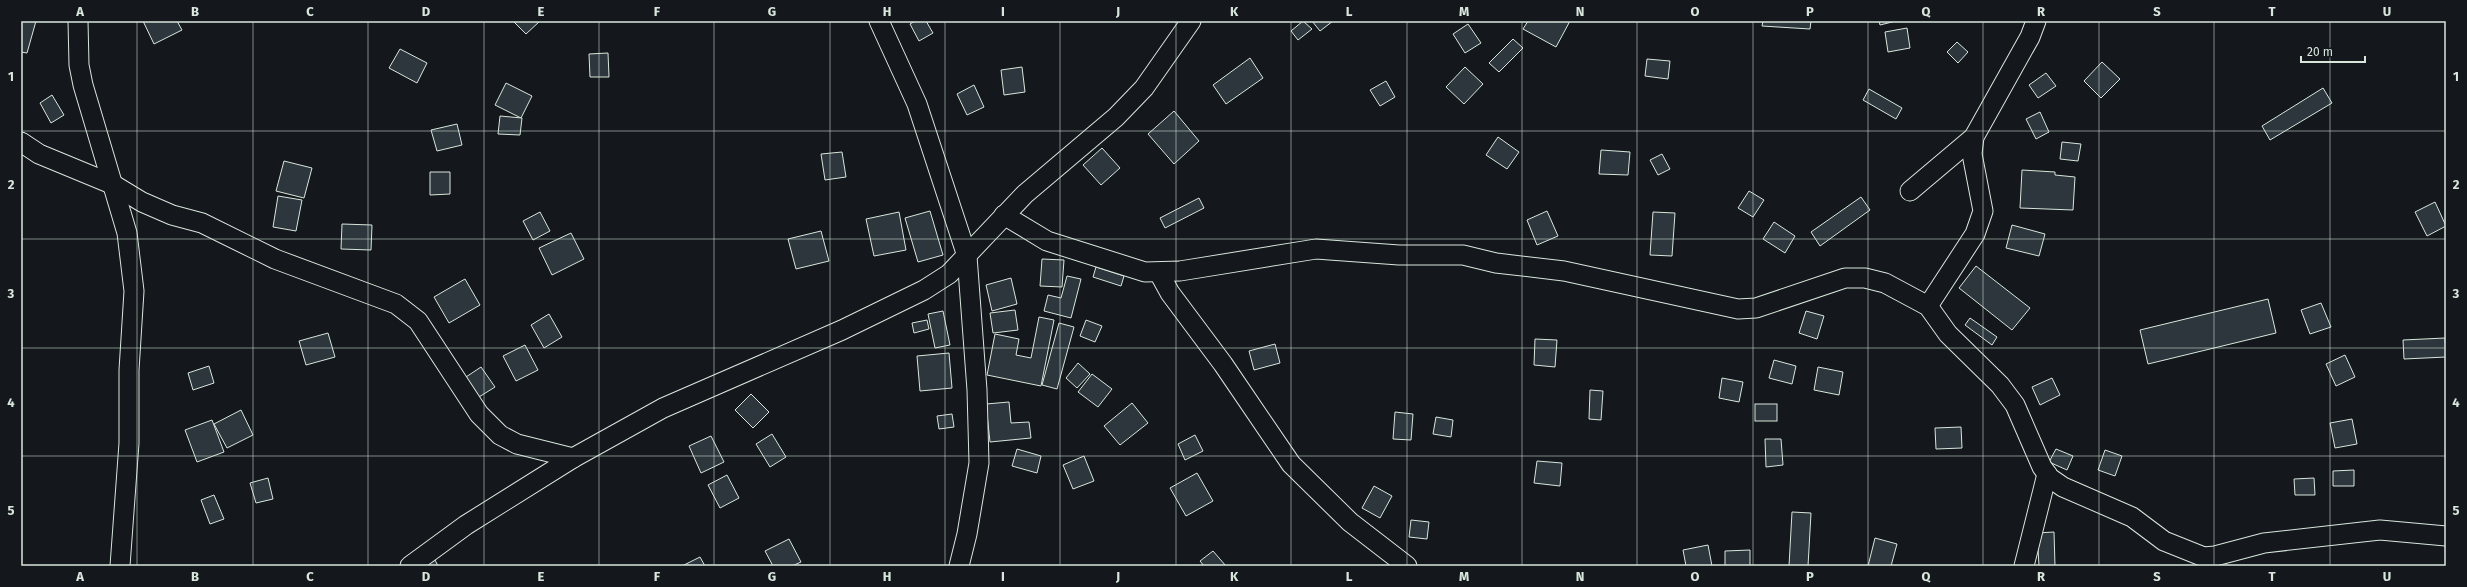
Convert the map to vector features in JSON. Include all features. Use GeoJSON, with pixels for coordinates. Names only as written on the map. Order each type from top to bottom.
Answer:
{"type":"FeatureCollection","features":[{"type":"Feature","properties":{"kind":"street"},"geometry":{"type":"LineString","coordinates":[[78,21],[79,65],[83,85],[114,185],[127,233],[134,291],[129,370],[129,443],[120,566]]}},
{"type":"Feature","properties":{"kind":"street"},"geometry":{"type":"LineString","coordinates":[[879,21],[917,104],[967,256],[977,390],[979,464],[967,534],[959,566]]}},
{"type":"Feature","properties":{"kind":"street"},"geometry":{"type":"LineString","coordinates":[[410,566],[466,525],[573,458],[663,408],[842,330],[924,290],[949,274],[1004,215],[1031,189],[1116,117],[1144,88],[1190,21]]}},
{"type":"Feature","properties":{"kind":"street"},"geometry":{"type":"LineString","coordinates":[[1910,191],[1974,137],[2023,50],[2036,21]]}},
{"type":"Feature","properties":{"kind":"street"},"geometry":{"type":"LineString","coordinates":[[1928,306],[1975,234],[1981,222],[1983,210],[1972,154],[1974,137]]}},
{"type":"Feature","properties":{"kind":"street"},"geometry":{"type":"LineString","coordinates":[[21,142],[39,154],[114,185],[142,202],[172,215],[202,223],[275,259],[396,304],[418,321],[479,414],[500,435],[517,444],[573,458]]}},
{"type":"Feature","properties":{"kind":"street"},"geometry":{"type":"LineString","coordinates":[[1004,215],[1047,240],[1128,268],[1159,273],[1316,249],[1399,255],[1463,255],[1496,263],[1564,271],[1738,309],[1756,308],[1845,278],[1865,278],[1885,282],[1928,306],[1948,334],[2000,385],[2015,405],[2046,474],[2063,487],[2132,517],[2164,541],[2204,557],[2215,556],[2264,543],[2380,530],[2446,536]]}},
{"type":"Feature","properties":{"kind":"street"},"geometry":{"type":"LineString","coordinates":[[1159,273],[1170,293],[1223,364],[1291,464],[1350,522],[1406,566]]}},
{"type":"Feature","properties":{"kind":"street"},"geometry":{"type":"LineString","coordinates":[[2024,566],[2046,474]]}},
{"type":"Feature","properties":{"kind":"building"},"geometry":{"type":"Polygon","coordinates":[[[21,21],[36,21],[27,53],[21,52],[21,21]]]}},
{"type":"Feature","properties":{"kind":"building"},"geometry":{"type":"Polygon","coordinates":[[[143,21],[177,21],[182,30],[154,44],[143,21]]]}},
{"type":"Feature","properties":{"kind":"building"},"geometry":{"type":"Polygon","coordinates":[[[513,21],[540,21],[526,34],[513,21]]]}},
{"type":"Feature","properties":{"kind":"building"},"geometry":{"type":"Polygon","coordinates":[[[915,21],[926,21],[933,33],[919,41],[910,24],[915,21]]]}},
{"type":"Feature","properties":{"kind":"building"},"geometry":{"type":"Polygon","coordinates":[[[1303,21],[1312,29],[1298,40],[1291,31],[1303,21]]]}},
{"type":"Feature","properties":{"kind":"building"},"geometry":{"type":"Polygon","coordinates":[[[1312,21],[1333,21],[1320,31],[1312,21]]]}},
{"type":"Feature","properties":{"kind":"building"},"geometry":{"type":"Polygon","coordinates":[[[1528,21],[1570,21],[1556,47],[1523,29],[1528,21]]]}},
{"type":"Feature","properties":{"kind":"building"},"geometry":{"type":"Polygon","coordinates":[[[1763,21],[1811,21],[1810,29],[1762,26],[1763,21]]]}},
{"type":"Feature","properties":{"kind":"building"},"geometry":{"type":"Polygon","coordinates":[[[1879,21],[1896,21],[1880,25],[1879,21]]]}},
{"type":"Feature","properties":{"kind":"building"},"geometry":{"type":"Polygon","coordinates":[[[1468,24],[1481,43],[1465,53],[1453,34],[1468,24]]]}},
{"type":"Feature","properties":{"kind":"building"},"geometry":{"type":"Polygon","coordinates":[[[1907,28],[1910,48],[1888,52],[1885,32],[1907,28]]]}},
{"type":"Feature","properties":{"kind":"building"},"geometry":{"type":"Polygon","coordinates":[[[1513,39],[1523,48],[1499,72],[1489,63],[1513,39]]]}},
{"type":"Feature","properties":{"kind":"building"},"geometry":{"type":"Polygon","coordinates":[[[1957,42],[1968,52],[1958,63],[1947,52],[1957,42]]]}},
{"type":"Feature","properties":{"kind":"building"},"geometry":{"type":"Polygon","coordinates":[[[400,49],[427,63],[417,83],[389,68],[400,49]]]}},
{"type":"Feature","properties":{"kind":"building"},"geometry":{"type":"Polygon","coordinates":[[[608,53],[609,77],[590,77],[589,54],[608,53]]]}},
{"type":"Feature","properties":{"kind":"building"},"geometry":{"type":"Polygon","coordinates":[[[1250,58],[1263,78],[1226,104],[1213,85],[1250,58]]]}},
{"type":"Feature","properties":{"kind":"building"},"geometry":{"type":"Polygon","coordinates":[[[1647,59],[1670,61],[1668,79],[1645,76],[1647,59]]]}},
{"type":"Feature","properties":{"kind":"building"},"geometry":{"type":"Polygon","coordinates":[[[2102,62],[2120,79],[2101,98],[2084,81],[2102,62]]]}},
{"type":"Feature","properties":{"kind":"building"},"geometry":{"type":"Polygon","coordinates":[[[1022,67],[1025,92],[1004,95],[1001,70],[1022,67]]]}},
{"type":"Feature","properties":{"kind":"building"},"geometry":{"type":"Polygon","coordinates":[[[1465,67],[1483,84],[1464,104],[1446,87],[1465,67]]]}},
{"type":"Feature","properties":{"kind":"building"},"geometry":{"type":"Polygon","coordinates":[[[2046,73],[2056,86],[2038,98],[2029,85],[2046,73]]]}},
{"type":"Feature","properties":{"kind":"building"},"geometry":{"type":"Polygon","coordinates":[[[1386,81],[1395,97],[1380,106],[1370,90],[1386,81]]]}},
{"type":"Feature","properties":{"kind":"building"},"geometry":{"type":"Polygon","coordinates":[[[506,83],[532,96],[521,118],[495,105],[506,83]]]}},
{"type":"Feature","properties":{"kind":"building"},"geometry":{"type":"Polygon","coordinates":[[[974,85],[984,107],[967,115],[957,94],[974,85]]]}},
{"type":"Feature","properties":{"kind":"building"},"geometry":{"type":"Polygon","coordinates":[[[2323,88],[2332,103],[2270,140],[2262,126],[2323,88]]]}},
{"type":"Feature","properties":{"kind":"building"},"geometry":{"type":"Polygon","coordinates":[[[1869,89],[1902,108],[1896,119],[1863,100],[1869,89]]]}},
{"type":"Feature","properties":{"kind":"building"},"geometry":{"type":"Polygon","coordinates":[[[52,95],[64,115],[51,123],[40,103],[52,95]]]}},
{"type":"Feature","properties":{"kind":"building"},"geometry":{"type":"Polygon","coordinates":[[[1174,111],[1199,141],[1174,164],[1148,134],[1174,111]]]}},
{"type":"Feature","properties":{"kind":"building"},"geometry":{"type":"Polygon","coordinates":[[[2040,112],[2049,132],[2036,139],[2026,119],[2040,112]]]}},
{"type":"Feature","properties":{"kind":"building"},"geometry":{"type":"Polygon","coordinates":[[[500,116],[522,118],[520,135],[498,134],[500,116]]]}},
{"type":"Feature","properties":{"kind":"building"},"geometry":{"type":"Polygon","coordinates":[[[457,124],[462,145],[437,151],[431,130],[457,124]]]}},
{"type":"Feature","properties":{"kind":"building"},"geometry":{"type":"Polygon","coordinates":[[[1498,137],[1519,152],[1507,169],[1486,155],[1498,137]]]}},
{"type":"Feature","properties":{"kind":"building"},"geometry":{"type":"Polygon","coordinates":[[[2062,142],[2081,144],[2078,161],[2060,159],[2062,142]]]}},
{"type":"Feature","properties":{"kind":"building"},"geometry":{"type":"Polygon","coordinates":[[[1102,148],[1120,168],[1101,185],[1083,165],[1102,148]]]}},
{"type":"Feature","properties":{"kind":"building"},"geometry":{"type":"Polygon","coordinates":[[[1601,150],[1630,152],[1628,175],[1599,174],[1601,150]]]}},
{"type":"Feature","properties":{"kind":"building"},"geometry":{"type":"Polygon","coordinates":[[[842,152],[846,177],[825,180],[821,154],[842,152]]]}},
{"type":"Feature","properties":{"kind":"building"},"geometry":{"type":"Polygon","coordinates":[[[1662,154],[1670,169],[1658,175],[1650,160],[1662,154]]]}},
{"type":"Feature","properties":{"kind":"building"},"geometry":{"type":"Polygon","coordinates":[[[284,161],[312,168],[304,198],[276,191],[284,161]]]}},
{"type":"Feature","properties":{"kind":"building"},"geometry":{"type":"Polygon","coordinates":[[[2022,170],[2055,172],[2055,175],[2075,177],[2073,210],[2020,208],[2022,170]]]}},
{"type":"Feature","properties":{"kind":"building"},"geometry":{"type":"Polygon","coordinates":[[[430,172],[450,172],[450,194],[430,195],[430,172]]]}},
{"type":"Feature","properties":{"kind":"building"},"geometry":{"type":"Polygon","coordinates":[[[1749,191],[1764,200],[1753,217],[1738,208],[1749,191]]]}},
{"type":"Feature","properties":{"kind":"building"},"geometry":{"type":"Polygon","coordinates":[[[278,196],[302,200],[296,231],[273,227],[278,196]]]}},
{"type":"Feature","properties":{"kind":"building"},"geometry":{"type":"Polygon","coordinates":[[[1861,197],[1870,210],[1820,246],[1811,232],[1861,197]]]}},
{"type":"Feature","properties":{"kind":"building"},"geometry":{"type":"Polygon","coordinates":[[[1199,198],[1204,208],[1165,228],[1160,218],[1199,198]]]}},
{"type":"Feature","properties":{"kind":"building"},"geometry":{"type":"Polygon","coordinates":[[[2435,202],[2446,226],[2427,236],[2415,212],[2435,202]]]}},
{"type":"Feature","properties":{"kind":"building"},"geometry":{"type":"Polygon","coordinates":[[[930,211],[943,255],[918,262],[905,218],[930,211]]]}},
{"type":"Feature","properties":{"kind":"building"},"geometry":{"type":"Polygon","coordinates":[[[1547,211],[1558,236],[1537,245],[1527,220],[1547,211]]]}},
{"type":"Feature","properties":{"kind":"building"},"geometry":{"type":"Polygon","coordinates":[[[540,212],[550,231],[533,240],[523,221],[540,212]]]}},
{"type":"Feature","properties":{"kind":"building"},"geometry":{"type":"Polygon","coordinates":[[[899,212],[906,250],[874,256],[866,219],[899,212]]]}},
{"type":"Feature","properties":{"kind":"building"},"geometry":{"type":"Polygon","coordinates":[[[1653,212],[1675,213],[1672,256],[1650,255],[1653,212]]]}},
{"type":"Feature","properties":{"kind":"building"},"geometry":{"type":"Polygon","coordinates":[[[1774,222],[1795,236],[1785,253],[1763,239],[1774,222]]]}},
{"type":"Feature","properties":{"kind":"building"},"geometry":{"type":"Polygon","coordinates":[[[342,224],[372,225],[371,250],[341,249],[342,224]]]}},
{"type":"Feature","properties":{"kind":"building"},"geometry":{"type":"Polygon","coordinates":[[[2012,225],[2045,234],[2039,256],[2006,248],[2012,225]]]}},
{"type":"Feature","properties":{"kind":"building"},"geometry":{"type":"Polygon","coordinates":[[[821,231],[829,261],[796,269],[788,239],[821,231]]]}},
{"type":"Feature","properties":{"kind":"building"},"geometry":{"type":"Polygon","coordinates":[[[571,233],[584,259],[552,275],[539,248],[571,233]]]}},
{"type":"Feature","properties":{"kind":"building"},"geometry":{"type":"Polygon","coordinates":[[[1042,259],[1064,260],[1062,287],[1040,286],[1042,259]]]}},
{"type":"Feature","properties":{"kind":"building"},"geometry":{"type":"Polygon","coordinates":[[[1976,266],[2030,308],[2012,330],[1959,288],[1976,266]]]}},
{"type":"Feature","properties":{"kind":"building"},"geometry":{"type":"Polygon","coordinates":[[[1096,267],[1124,276],[1121,286],[1093,277],[1096,267]]]}},
{"type":"Feature","properties":{"kind":"building"},"geometry":{"type":"Polygon","coordinates":[[[1067,276],[1081,279],[1071,318],[1044,311],[1048,295],[1061,298],[1067,276]]]}},
{"type":"Feature","properties":{"kind":"building"},"geometry":{"type":"Polygon","coordinates":[[[1011,278],[1017,304],[992,311],[986,285],[1011,278]]]}},
{"type":"Feature","properties":{"kind":"building"},"geometry":{"type":"Polygon","coordinates":[[[465,279],[480,305],[449,323],[434,297],[465,279]]]}},
{"type":"Feature","properties":{"kind":"building"},"geometry":{"type":"Polygon","coordinates":[[[2268,299],[2276,333],[2148,364],[2140,330],[2268,299]]]}},
{"type":"Feature","properties":{"kind":"building"},"geometry":{"type":"Polygon","coordinates":[[[2321,303],[2331,327],[2310,334],[2301,310],[2321,303]]]}},
{"type":"Feature","properties":{"kind":"building"},"geometry":{"type":"Polygon","coordinates":[[[1015,310],[1018,330],[993,333],[990,313],[1015,310]]]}},
{"type":"Feature","properties":{"kind":"building"},"geometry":{"type":"Polygon","coordinates":[[[943,311],[950,345],[935,348],[928,314],[943,311]]]}},
{"type":"Feature","properties":{"kind":"building"},"geometry":{"type":"Polygon","coordinates":[[[1806,311],[1824,316],[1817,339],[1799,333],[1806,311]]]}},
{"type":"Feature","properties":{"kind":"building"},"geometry":{"type":"Polygon","coordinates":[[[549,314],[562,337],[544,348],[531,325],[549,314]]]}},
{"type":"Feature","properties":{"kind":"building"},"geometry":{"type":"Polygon","coordinates":[[[1039,317],[1054,320],[1041,386],[987,375],[995,334],[1019,339],[1016,355],[1031,358],[1039,317]]]}},
{"type":"Feature","properties":{"kind":"building"},"geometry":{"type":"Polygon","coordinates":[[[1970,318],[1997,337],[1992,345],[1965,325],[1970,318]]]}},
{"type":"Feature","properties":{"kind":"building"},"geometry":{"type":"Polygon","coordinates":[[[927,320],[929,329],[914,333],[912,323],[927,320]]]}},
{"type":"Feature","properties":{"kind":"building"},"geometry":{"type":"Polygon","coordinates":[[[1086,320],[1102,326],[1095,342],[1080,336],[1086,320]]]}},
{"type":"Feature","properties":{"kind":"building"},"geometry":{"type":"Polygon","coordinates":[[[1059,323],[1074,327],[1057,389],[1042,385],[1059,323]]]}},
{"type":"Feature","properties":{"kind":"building"},"geometry":{"type":"Polygon","coordinates":[[[328,333],[335,357],[306,365],[299,341],[328,333]]]}},
{"type":"Feature","properties":{"kind":"building"},"geometry":{"type":"Polygon","coordinates":[[[2445,338],[2446,357],[2404,359],[2403,340],[2445,338]]]}},
{"type":"Feature","properties":{"kind":"building"},"geometry":{"type":"Polygon","coordinates":[[[1535,339],[1557,340],[1555,367],[1534,365],[1535,339]]]}},
{"type":"Feature","properties":{"kind":"building"},"geometry":{"type":"Polygon","coordinates":[[[1275,344],[1280,363],[1254,370],[1249,351],[1275,344]]]}},
{"type":"Feature","properties":{"kind":"building"},"geometry":{"type":"Polygon","coordinates":[[[525,345],[538,370],[516,381],[503,356],[525,345]]]}},
{"type":"Feature","properties":{"kind":"building"},"geometry":{"type":"Polygon","coordinates":[[[949,353],[952,388],[920,391],[917,356],[949,353]]]}},
{"type":"Feature","properties":{"kind":"building"},"geometry":{"type":"Polygon","coordinates":[[[2345,355],[2355,377],[2336,386],[2326,364],[2345,355]]]}},
{"type":"Feature","properties":{"kind":"building"},"geometry":{"type":"Polygon","coordinates":[[[1774,360],[1796,366],[1792,384],[1769,378],[1774,360]]]}},
{"type":"Feature","properties":{"kind":"building"},"geometry":{"type":"Polygon","coordinates":[[[1078,363],[1090,374],[1077,388],[1066,378],[1078,363]]]}},
{"type":"Feature","properties":{"kind":"building"},"geometry":{"type":"Polygon","coordinates":[[[209,366],[214,383],[193,390],[188,373],[209,366]]]}},
{"type":"Feature","properties":{"kind":"building"},"geometry":{"type":"Polygon","coordinates":[[[481,367],[495,387],[479,397],[466,377],[481,367]]]}},
{"type":"Feature","properties":{"kind":"building"},"geometry":{"type":"Polygon","coordinates":[[[1818,367],[1843,372],[1839,395],[1814,390],[1818,367]]]}},
{"type":"Feature","properties":{"kind":"building"},"geometry":{"type":"Polygon","coordinates":[[[1092,374],[1112,389],[1098,407],[1078,392],[1092,374]]]}},
{"type":"Feature","properties":{"kind":"building"},"geometry":{"type":"Polygon","coordinates":[[[1722,378],[1743,382],[1739,402],[1719,398],[1722,378]]]}},
{"type":"Feature","properties":{"kind":"building"},"geometry":{"type":"Polygon","coordinates":[[[2052,378],[2060,395],[2040,405],[2032,387],[2052,378]]]}},
{"type":"Feature","properties":{"kind":"building"},"geometry":{"type":"Polygon","coordinates":[[[1590,390],[1603,391],[1601,420],[1589,419],[1590,390]]]}},
{"type":"Feature","properties":{"kind":"building"},"geometry":{"type":"Polygon","coordinates":[[[751,394],[769,412],[753,428],[735,410],[751,394]]]}},
{"type":"Feature","properties":{"kind":"building"},"geometry":{"type":"Polygon","coordinates":[[[1009,402],[1011,423],[1029,422],[1031,438],[990,442],[986,404],[1009,402]]]}},
{"type":"Feature","properties":{"kind":"building"},"geometry":{"type":"Polygon","coordinates":[[[1132,403],[1148,423],[1120,445],[1104,426],[1132,403]]]}},
{"type":"Feature","properties":{"kind":"building"},"geometry":{"type":"Polygon","coordinates":[[[1755,404],[1777,404],[1777,421],[1755,421],[1755,404]]]}},
{"type":"Feature","properties":{"kind":"building"},"geometry":{"type":"Polygon","coordinates":[[[241,410],[253,435],[227,448],[214,424],[241,410]]]}},
{"type":"Feature","properties":{"kind":"building"},"geometry":{"type":"Polygon","coordinates":[[[1395,412],[1413,414],[1411,440],[1393,439],[1395,412]]]}},
{"type":"Feature","properties":{"kind":"building"},"geometry":{"type":"Polygon","coordinates":[[[952,414],[954,427],[939,429],[937,416],[952,414]]]}},
{"type":"Feature","properties":{"kind":"building"},"geometry":{"type":"Polygon","coordinates":[[[1436,417],[1453,420],[1451,437],[1433,434],[1436,417]]]}},
{"type":"Feature","properties":{"kind":"building"},"geometry":{"type":"Polygon","coordinates":[[[2352,419],[2357,444],[2335,448],[2330,423],[2352,419]]]}},
{"type":"Feature","properties":{"kind":"building"},"geometry":{"type":"Polygon","coordinates":[[[212,420],[224,452],[197,462],[185,430],[212,420]]]}},
{"type":"Feature","properties":{"kind":"building"},"geometry":{"type":"Polygon","coordinates":[[[1961,427],[1962,448],[1936,449],[1935,428],[1961,427]]]}},
{"type":"Feature","properties":{"kind":"building"},"geometry":{"type":"Polygon","coordinates":[[[772,434],[786,457],[770,467],[756,444],[772,434]]]}},
{"type":"Feature","properties":{"kind":"building"},"geometry":{"type":"Polygon","coordinates":[[[1195,435],[1203,451],[1185,460],[1178,444],[1195,435]]]}},
{"type":"Feature","properties":{"kind":"building"},"geometry":{"type":"Polygon","coordinates":[[[711,436],[724,462],[701,473],[689,446],[711,436]]]}},
{"type":"Feature","properties":{"kind":"building"},"geometry":{"type":"Polygon","coordinates":[[[1765,439],[1781,439],[1783,465],[1766,467],[1765,439]]]}},
{"type":"Feature","properties":{"kind":"building"},"geometry":{"type":"Polygon","coordinates":[[[1017,449],[1041,456],[1037,473],[1012,466],[1017,449]]]}},
{"type":"Feature","properties":{"kind":"building"},"geometry":{"type":"Polygon","coordinates":[[[2056,449],[2073,456],[2067,470],[2049,462],[2056,449]]]}},
{"type":"Feature","properties":{"kind":"building"},"geometry":{"type":"Polygon","coordinates":[[[2105,450],[2122,456],[2115,476],[2098,470],[2105,450]]]}},
{"type":"Feature","properties":{"kind":"building"},"geometry":{"type":"Polygon","coordinates":[[[1084,456],[1094,481],[1073,489],[1063,465],[1084,456]]]}},
{"type":"Feature","properties":{"kind":"building"},"geometry":{"type":"Polygon","coordinates":[[[1537,461],[1562,463],[1560,486],[1534,483],[1537,461]]]}},
{"type":"Feature","properties":{"kind":"building"},"geometry":{"type":"Polygon","coordinates":[[[2354,470],[2354,486],[2333,486],[2333,471],[2354,470]]]}},
{"type":"Feature","properties":{"kind":"building"},"geometry":{"type":"Polygon","coordinates":[[[1197,473],[1213,501],[1186,516],[1170,488],[1197,473]]]}},
{"type":"Feature","properties":{"kind":"building"},"geometry":{"type":"Polygon","coordinates":[[[727,475],[739,498],[720,508],[708,485],[727,475]]]}},
{"type":"Feature","properties":{"kind":"building"},"geometry":{"type":"Polygon","coordinates":[[[268,478],[273,499],[256,503],[250,483],[268,478]]]}},
{"type":"Feature","properties":{"kind":"building"},"geometry":{"type":"Polygon","coordinates":[[[2314,478],[2315,495],[2295,495],[2294,479],[2314,478]]]}},
{"type":"Feature","properties":{"kind":"building"},"geometry":{"type":"Polygon","coordinates":[[[1374,486],[1392,496],[1380,518],[1362,508],[1374,486]]]}},
{"type":"Feature","properties":{"kind":"building"},"geometry":{"type":"Polygon","coordinates":[[[214,495],[224,519],[210,524],[201,500],[214,495]]]}},
{"type":"Feature","properties":{"kind":"building"},"geometry":{"type":"Polygon","coordinates":[[[1792,512],[1811,513],[1808,566],[1789,566],[1792,512]]]}},
{"type":"Feature","properties":{"kind":"building"},"geometry":{"type":"Polygon","coordinates":[[[1411,520],[1429,522],[1427,539],[1409,537],[1411,520]]]}},
{"type":"Feature","properties":{"kind":"building"},"geometry":{"type":"Polygon","coordinates":[[[2054,532],[2055,566],[2039,566],[2037,533],[2054,532]]]}},
{"type":"Feature","properties":{"kind":"building"},"geometry":{"type":"Polygon","coordinates":[[[1875,538],[1897,544],[1891,566],[1868,566],[1875,538]]]}},
{"type":"Feature","properties":{"kind":"building"},"geometry":{"type":"Polygon","coordinates":[[[789,539],[801,562],[792,566],[773,566],[765,551],[789,539]]]}},
{"type":"Feature","properties":{"kind":"building"},"geometry":{"type":"Polygon","coordinates":[[[1708,545],[1712,566],[1686,566],[1683,550],[1708,545]]]}},
{"type":"Feature","properties":{"kind":"building"},"geometry":{"type":"Polygon","coordinates":[[[1750,550],[1750,566],[1725,566],[1725,551],[1750,550]]]}},
{"type":"Feature","properties":{"kind":"building"},"geometry":{"type":"Polygon","coordinates":[[[1213,551],[1226,566],[1204,566],[1200,561],[1213,551]]]}},
{"type":"Feature","properties":{"kind":"building"},"geometry":{"type":"Polygon","coordinates":[[[700,557],[705,566],[682,566],[700,557]]]}},
{"type":"Feature","properties":{"kind":"building"},"geometry":{"type":"Polygon","coordinates":[[[435,560],[438,566],[426,566],[435,560]]]}}]}
